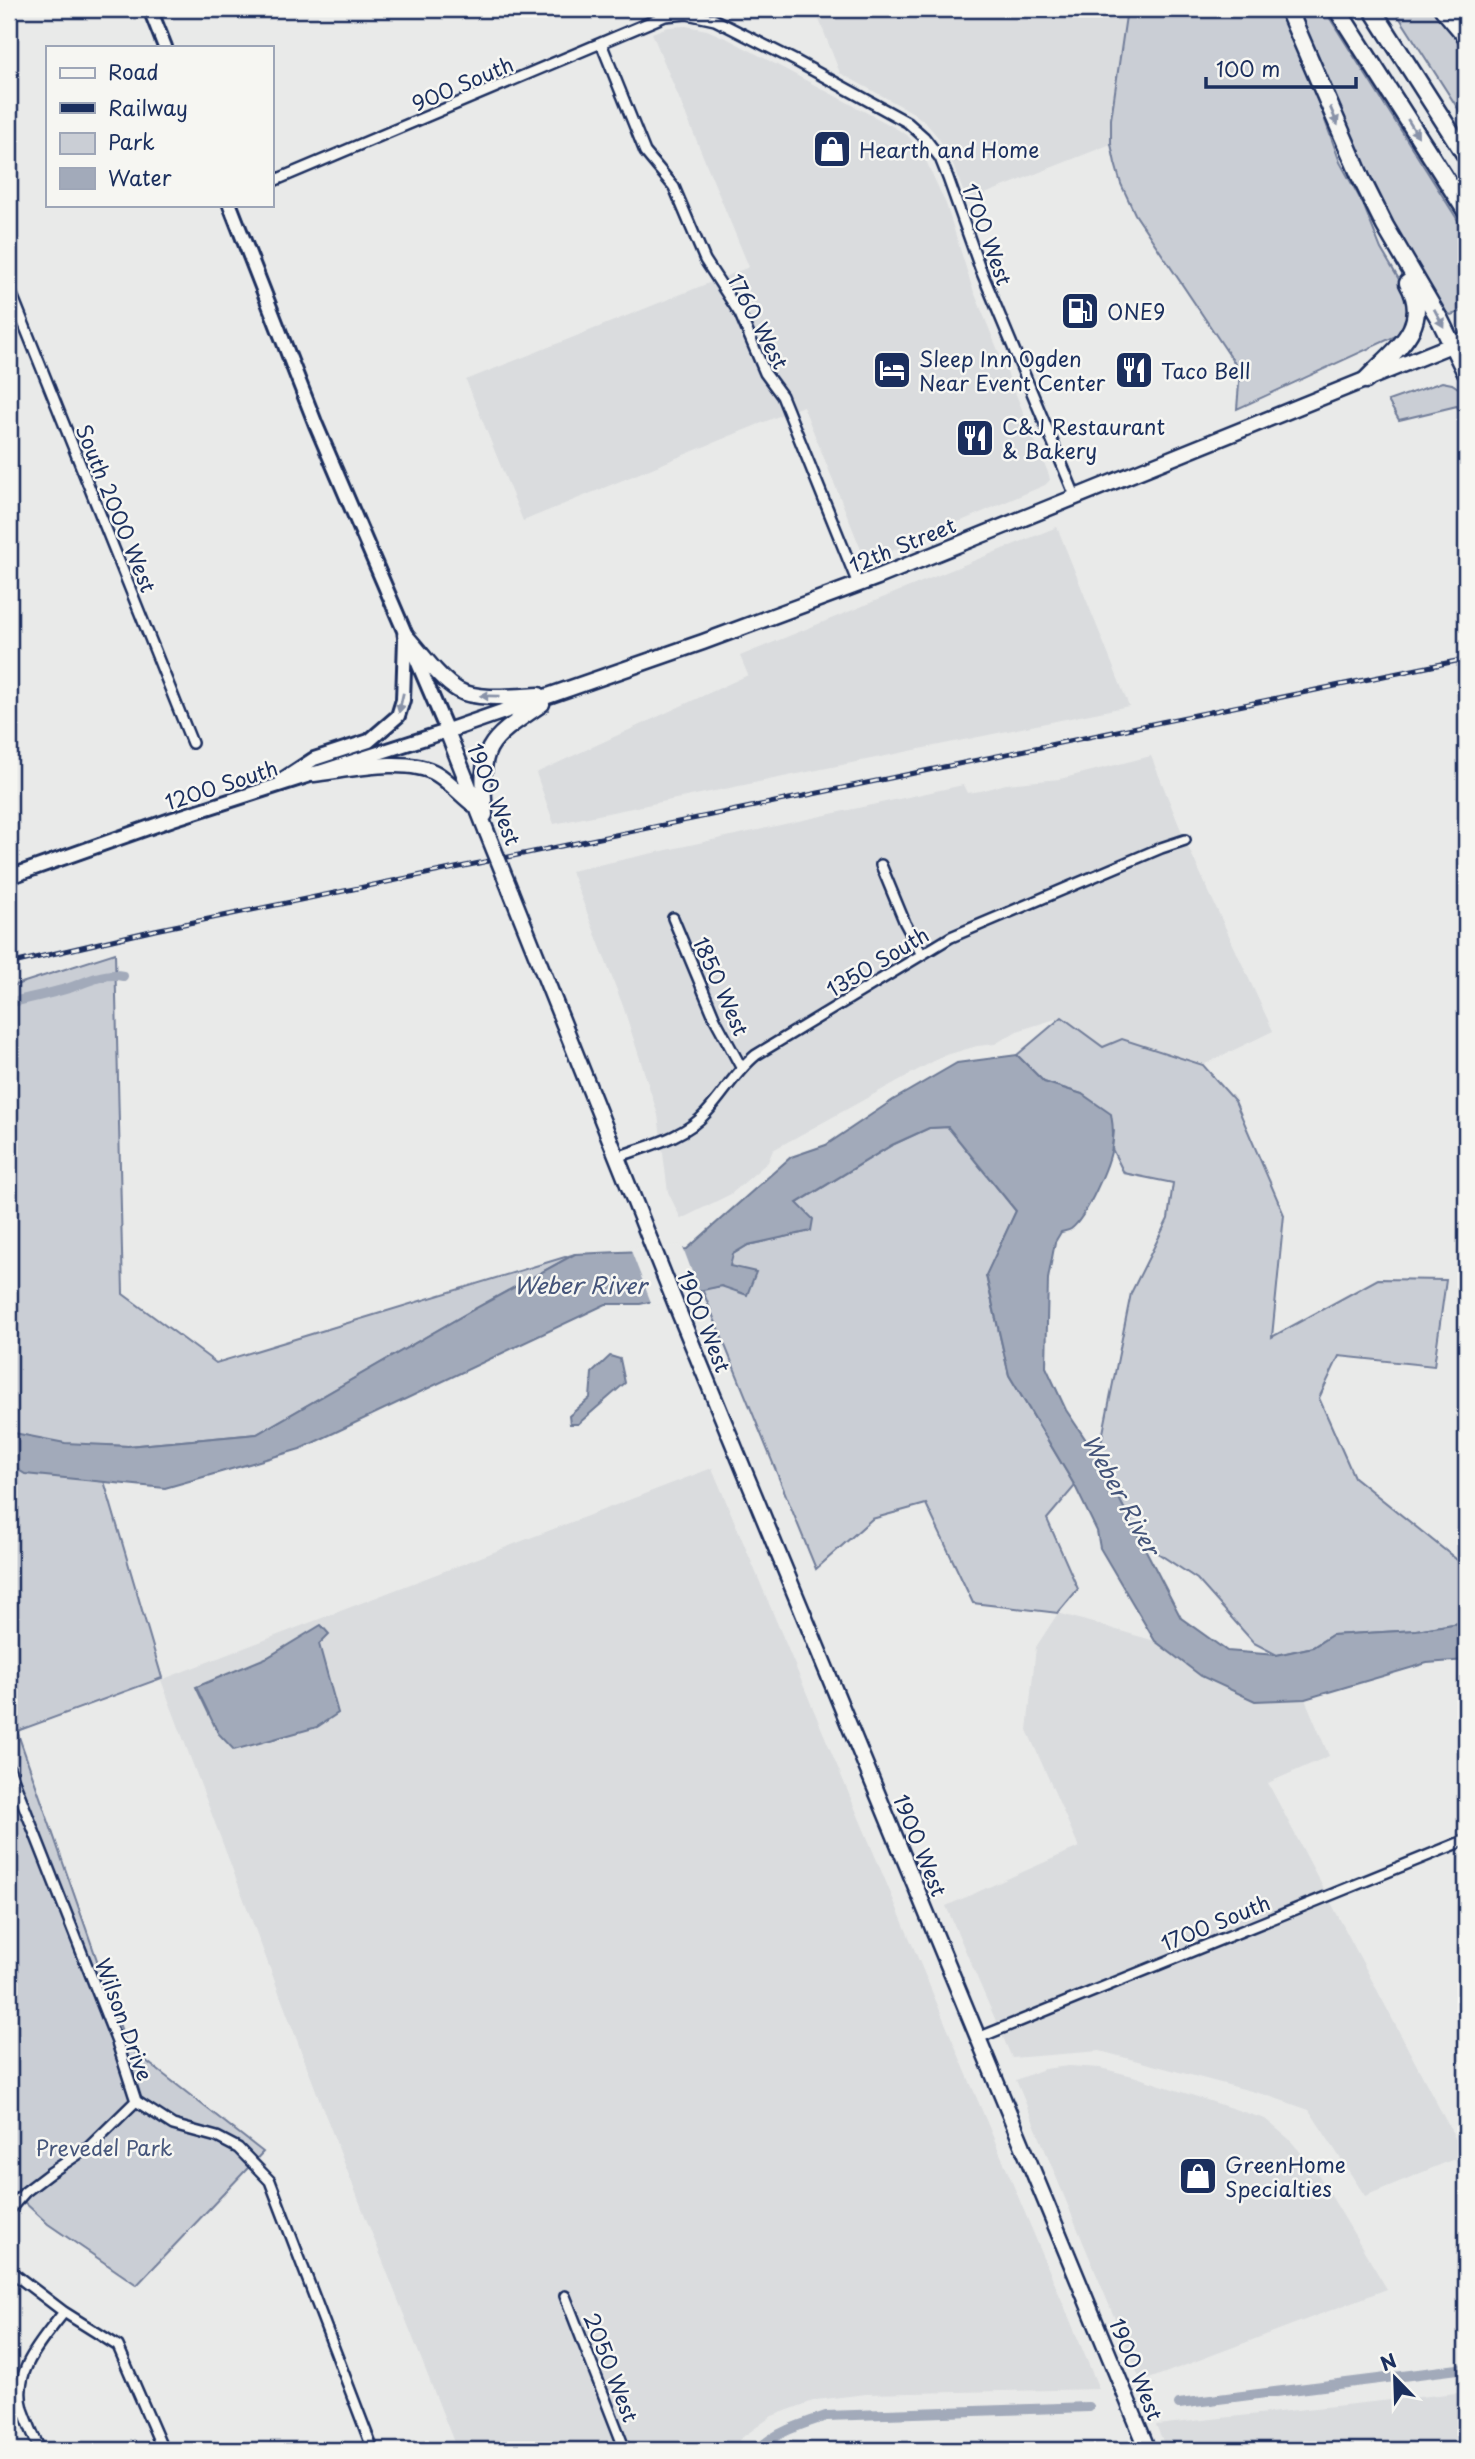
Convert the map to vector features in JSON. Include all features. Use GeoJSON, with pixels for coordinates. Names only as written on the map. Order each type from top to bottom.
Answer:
{"type":"FeatureCollection","features":[{"type":"Feature","properties":{"kind":"highway"},"geometry":{"type":"LineString","coordinates":[[1288,9],[1361,178],[1385,226],[1440,320],[1459,342],[1466,373]]}},
{"type":"Feature","properties":{"kind":"highway"},"geometry":{"type":"LineString","coordinates":[[1337,9],[1466,211]]}},
{"type":"Feature","properties":{"kind":"highway"},"geometry":{"type":"LineString","coordinates":[[1372,9],[1466,156]]}},
{"type":"Feature","properties":{"kind":"highway"},"geometry":{"type":"LineString","coordinates":[[1443,9],[1466,36]]}},
{"type":"Feature","properties":{"kind":"highway"},"geometry":{"type":"LineString","coordinates":[[1366,380],[1408,335],[1415,324],[1418,311],[1416,300],[1394,257],[1385,226]]}},
{"type":"Feature","properties":{"kind":"main road"},"geometry":{"type":"LineString","coordinates":[[150,9],[165,46]]}},
{"type":"Feature","properties":{"kind":"main road","name":"1900 West"},"geometry":{"type":"LineString","coordinates":[[230,206],[316,425],[447,731],[680,1315],[1147,2450]]}},
{"type":"Feature","properties":{"kind":"main road","name":"12th Street"},"geometry":{"type":"LineString","coordinates":[[447,731],[558,694],[858,584],[1459,342]]}},
{"type":"Feature","properties":{"kind":"main road"},"geometry":{"type":"LineString","coordinates":[[405,635],[458,690],[474,695],[558,694]]}},
{"type":"Feature","properties":{"kind":"main road"},"geometry":{"type":"LineString","coordinates":[[267,789],[314,759],[369,741],[398,716],[403,701],[405,635]]}},
{"type":"Feature","properties":{"kind":"main road"},"geometry":{"type":"LineString","coordinates":[[486,830],[482,774],[488,749],[501,733],[558,694]]}},
{"type":"Feature","properties":{"kind":"main road","name":"1200 South"},"geometry":{"type":"LineString","coordinates":[[9,877],[447,731]]}},
{"type":"Feature","properties":{"kind":"main road"},"geometry":{"type":"LineString","coordinates":[[314,774],[389,765],[422,767],[439,775],[478,808]]}},
{"type":"Feature","properties":{"kind":"street","name":"1700 West"},"geometry":{"type":"LineString","coordinates":[[665,16],[687,14],[715,20],[907,122],[923,137],[940,158],[984,276],[1076,498]]}},
{"type":"Feature","properties":{"kind":"street","name":"900 South"},"geometry":{"type":"LineString","coordinates":[[273,182],[665,16]]}},
{"type":"Feature","properties":{"kind":"street","name":"1760 West"},"geometry":{"type":"LineString","coordinates":[[601,43],[645,152],[674,187],[705,260],[740,314],[765,373],[782,396],[858,584]]}},
{"type":"Feature","properties":{"kind":"street","name":"South 2000 West"},"geometry":{"type":"LineString","coordinates":[[9,287],[192,743]]}},
{"type":"Feature","properties":{"kind":"street","name":"1350 South"},"geometry":{"type":"LineString","coordinates":[[617,1157],[686,1130],[705,1115],[741,1067],[756,1055],[921,953],[962,932],[1185,840]]}},
{"type":"Feature","properties":{"kind":"street"},"geometry":{"type":"LineString","coordinates":[[881,864],[905,923],[921,953]]}},
{"type":"Feature","properties":{"kind":"street","name":"1850 West"},"geometry":{"type":"LineString","coordinates":[[673,918],[715,1019],[741,1067]]}},
{"type":"Feature","properties":{"kind":"street","name":"Wilson Drive"},"geometry":{"type":"LineString","coordinates":[[9,1768],[117,2042],[136,2101],[173,2125],[217,2137],[238,2148],[270,2181],[373,2450]]}},
{"type":"Feature","properties":{"kind":"street","name":"1700 South"},"geometry":{"type":"LineString","coordinates":[[978,2038],[1466,1840]]}},
{"type":"Feature","properties":{"kind":"street"},"geometry":{"type":"LineString","coordinates":[[9,2210],[41,2179],[89,2147],[136,2101]]}},
{"type":"Feature","properties":{"kind":"street"},"geometry":{"type":"LineString","coordinates":[[9,2270],[64,2312],[118,2346],[163,2450]]}},
{"type":"Feature","properties":{"kind":"street","name":"2050 West"},"geometry":{"type":"LineString","coordinates":[[565,2296],[625,2450]]}},
{"type":"Feature","properties":{"kind":"street"},"geometry":{"type":"LineString","coordinates":[[40,2450],[23,2408],[20,2388],[30,2359],[64,2312]]}},
{"type":"Feature","properties":{"kind":"shaded area"},"geometry":{"type":"Polygon","coordinates":[[[815,9],[1127,9],[1111,119],[1111,144],[967,201],[949,155],[925,122],[912,112],[840,73],[815,9]]]}},
{"type":"Feature","properties":{"kind":"shaded area"},"geometry":{"type":"Polygon","coordinates":[[[686,26],[707,30],[728,39],[890,125],[907,135],[921,150],[946,204],[972,287],[1049,475],[1050,480],[1045,485],[866,562],[803,406],[523,521],[466,380],[749,267],[652,33],[668,27],[686,26]]]}},
{"type":"Feature","properties":{"kind":"shaded area"},"geometry":{"type":"Polygon","coordinates":[[[1057,527],[1129,706],[554,824],[536,773],[748,675],[740,656],[1057,527]]]}},
{"type":"Feature","properties":{"kind":"shaded area"},"geometry":{"type":"Polygon","coordinates":[[[1151,756],[1185,840],[1273,1031],[1203,1065],[1122,1040],[1103,1047],[1062,1017],[1017,1031],[995,1044],[943,1056],[773,1150],[768,1162],[731,1194],[681,1219],[668,1192],[658,1115],[623,1006],[571,871],[963,785],[967,793],[1006,784],[1060,779],[1151,756]]]}},
{"type":"Feature","properties":{"kind":"shaded area"},"geometry":{"type":"Polygon","coordinates":[[[712,1468],[1099,2389],[866,2394],[816,2400],[772,2416],[740,2439],[733,2450],[457,2450],[323,2109],[161,1680],[712,1468]]]}},
{"type":"Feature","properties":{"kind":"shaded area"},"geometry":{"type":"Polygon","coordinates":[[[1058,1613],[1155,1641],[1201,1676],[1255,1701],[1305,1699],[1329,1756],[1268,1783],[1464,2155],[1365,2196],[1309,2110],[1266,2095],[1100,2051],[1012,2058],[946,1906],[1079,1847],[1027,1730],[1036,1647],[1058,1613]]]}},
{"type":"Feature","properties":{"kind":"shaded area"},"geometry":{"type":"Polygon","coordinates":[[[1069,2066],[1100,2068],[1133,2076],[1265,2119],[1289,2139],[1315,2169],[1387,2289],[1141,2382],[1016,2080],[1044,2069],[1069,2066]]]}},
{"type":"Feature","properties":{"kind":"shaded area"},"geometry":{"type":"Polygon","coordinates":[[[1466,2392],[1466,2450],[1167,2450],[1156,2425],[1466,2392]]]}},
{"type":"Feature","properties":{"kind":"green space"},"geometry":{"type":"Polygon","coordinates":[[[1127,9],[1279,9],[1310,79],[1340,162],[1363,204],[1381,249],[1404,288],[1411,307],[1404,329],[1396,336],[1237,409],[1240,371],[1135,214],[1115,163],[1111,144],[1111,119],[1127,9]]]}},
{"type":"Feature","properties":{"kind":"green space"},"geometry":{"type":"Polygon","coordinates":[[[1294,9],[1324,9],[1466,233],[1466,310],[1451,315],[1445,312],[1371,185],[1294,9]]]}},
{"type":"Feature","properties":{"kind":"green space"},"geometry":{"type":"Polygon","coordinates":[[[1394,9],[1434,9],[1466,48],[1466,121],[1394,9]]]}},
{"type":"Feature","properties":{"kind":"green space"},"geometry":{"type":"Polygon","coordinates":[[[1442,382],[1452,384],[1466,393],[1466,425],[1457,406],[1399,420],[1388,401],[1442,382]]]}},
{"type":"Feature","properties":{"kind":"green space","name":"Prevedel Park"},"geometry":{"type":"Polygon","coordinates":[[[115,953],[123,1294],[216,1363],[575,1254],[257,1434],[128,1446],[103,1445],[102,1480],[162,1678],[17,1731],[127,2046],[263,2152],[137,2285],[48,2224],[9,2188],[9,987],[115,953]]]}},
{"type":"Feature","properties":{"kind":"green space"},"geometry":{"type":"Polygon","coordinates":[[[1062,1017],[1103,1047],[1122,1039],[1203,1065],[1235,1101],[1284,1215],[1272,1337],[1378,1279],[1446,1280],[1434,1366],[1339,1356],[1319,1398],[1354,1477],[1461,1563],[1466,1561],[1466,1622],[1416,1630],[1332,1635],[1313,1647],[1277,1655],[1254,1643],[1197,1579],[1141,1542],[1098,1458],[1131,1293],[1168,1219],[1173,1183],[1124,1173],[1112,1149],[1114,1131],[1082,1094],[1044,1082],[1017,1055],[1062,1017]]]}},
{"type":"Feature","properties":{"kind":"green space"},"geometry":{"type":"Polygon","coordinates":[[[948,1127],[1016,1211],[986,1276],[1009,1375],[1075,1486],[1047,1519],[1078,1589],[1058,1613],[973,1603],[926,1504],[872,1519],[816,1569],[702,1289],[722,1286],[733,1254],[748,1245],[810,1231],[796,1204],[892,1145],[929,1128],[948,1127]]]}},
{"type":"Feature","properties":{"kind":"water","name":"Weber River"},"geometry":{"type":"Polygon","coordinates":[[[1017,1055],[1044,1082],[1082,1094],[1111,1114],[1113,1142],[1102,1177],[1077,1223],[1070,1230],[1061,1232],[1055,1242],[1048,1279],[1046,1367],[1066,1410],[1098,1458],[1181,1618],[1227,1651],[1277,1655],[1313,1647],[1332,1635],[1416,1630],[1466,1622],[1466,1660],[1427,1663],[1305,1699],[1255,1701],[1201,1676],[1155,1641],[1100,1548],[1097,1531],[1075,1486],[1009,1375],[986,1275],[1016,1211],[948,1127],[929,1128],[892,1145],[797,1203],[813,1219],[811,1231],[748,1245],[733,1254],[730,1266],[756,1272],[747,1295],[721,1286],[640,1304],[606,1304],[300,1449],[165,1488],[25,1474],[9,1464],[9,1432],[65,1443],[128,1446],[257,1434],[575,1254],[687,1249],[791,1157],[826,1145],[893,1100],[957,1063],[1017,1055]]]}},
{"type":"Feature","properties":{"kind":"water"},"geometry":{"type":"Polygon","coordinates":[[[610,1356],[620,1359],[625,1383],[578,1424],[570,1424],[569,1416],[590,1398],[592,1373],[610,1356]]]}},
{"type":"Feature","properties":{"kind":"water"},"geometry":{"type":"Polygon","coordinates":[[[321,1625],[329,1634],[319,1644],[338,1713],[317,1727],[234,1750],[218,1733],[196,1687],[268,1657],[321,1625]]]}},
{"type":"Feature","properties":{"kind":"pier"},"geometry":{"type":"Polygon","coordinates":[[[682,1245],[700,1293],[652,1305],[630,1248],[682,1245]]]}},
{"type":"Feature","properties":{"kind":"waterway"},"geometry":{"type":"LineString","coordinates":[[9,1003],[102,976],[123,976]]}},
{"type":"Feature","properties":{"kind":"waterway"},"geometry":{"type":"LineString","coordinates":[[1179,2404],[1466,2368]]}},
{"type":"Feature","properties":{"kind":"waterway"},"geometry":{"type":"LineString","coordinates":[[757,2450],[781,2433],[826,2416],[1089,2407]]}},
{"type":"Feature","properties":{"kind":"railway"},"geometry":{"type":"LineString","coordinates":[[9,964],[155,930],[1466,659]]}},
{"type":"Feature","properties":{"kind":"place","name":"Hearth and Home"},"geometry":{"type":"Point","coordinates":[832,149]}},
{"type":"Feature","properties":{"kind":"place","name":"ONE9"},"geometry":{"type":"Point","coordinates":[1080,311]}},
{"type":"Feature","properties":{"kind":"place","name":"Sleep Inn Ogden Near Event Center"},"geometry":{"type":"Point","coordinates":[892,370]}},
{"type":"Feature","properties":{"kind":"place","name":"Taco Bell"},"geometry":{"type":"Point","coordinates":[1134,370]}},
{"type":"Feature","properties":{"kind":"place","name":"C&J Restaurant & Bakery"},"geometry":{"type":"Point","coordinates":[975,438]}},
{"type":"Feature","properties":{"kind":"place","name":"GreenHome Specialties"},"geometry":{"type":"Point","coordinates":[1198,2176]}}]}
